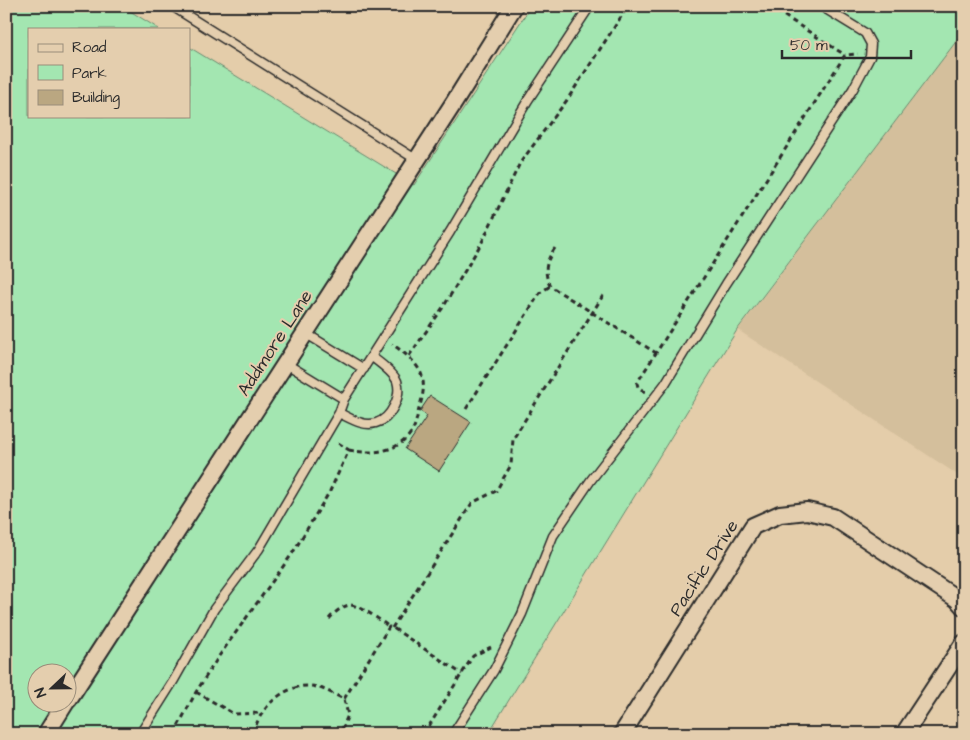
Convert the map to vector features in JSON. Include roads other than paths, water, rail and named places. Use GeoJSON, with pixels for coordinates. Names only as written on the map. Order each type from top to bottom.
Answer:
{"type":"FeatureCollection","features":[{"type":"Feature","properties":{"kind":"street","name":"Addmore Lane"},"geometry":{"type":"LineString","coordinates":[[78,684],[514,6]]}},
{"type":"Feature","properties":{"kind":"street","name":"Pacific Drive"},"geometry":{"type":"LineString","coordinates":[[622,734],[753,526],[780,514],[807,511],[833,517],[957,599],[964,606]]}},
{"type":"Feature","properties":{"kind":"street"},"geometry":{"type":"LineString","coordinates":[[904,734],[964,643]]}},
{"type":"Feature","properties":{"kind":"street","name":"Addmore Lane"},"geometry":{"type":"LineString","coordinates":[[46,734],[60,712]]}},
{"type":"Feature","properties":{"kind":"lane"},"geometry":{"type":"LineString","coordinates":[[172,6],[416,160]]}},
{"type":"Feature","properties":{"kind":"lane"},"geometry":{"type":"LineString","coordinates":[[140,734],[174,680],[214,610],[259,549],[326,436],[339,413],[344,399],[450,232],[528,100],[590,6]]}},
{"type":"Feature","properties":{"kind":"lane"},"geometry":{"type":"LineString","coordinates":[[453,734],[494,670],[522,614],[553,536],[591,480],[665,384],[726,284],[853,88],[870,57],[870,44],[865,33],[821,6]]}},
{"type":"Feature","properties":{"kind":"lane"},"geometry":{"type":"LineString","coordinates":[[305,333],[364,369]]}},
{"type":"Feature","properties":{"kind":"lane"},"geometry":{"type":"LineString","coordinates":[[339,413],[360,423],[376,424],[392,409],[398,396],[397,381],[372,357]]}},
{"type":"Feature","properties":{"kind":"lane"},"geometry":{"type":"LineString","coordinates":[[285,364],[344,399]]}}]}
